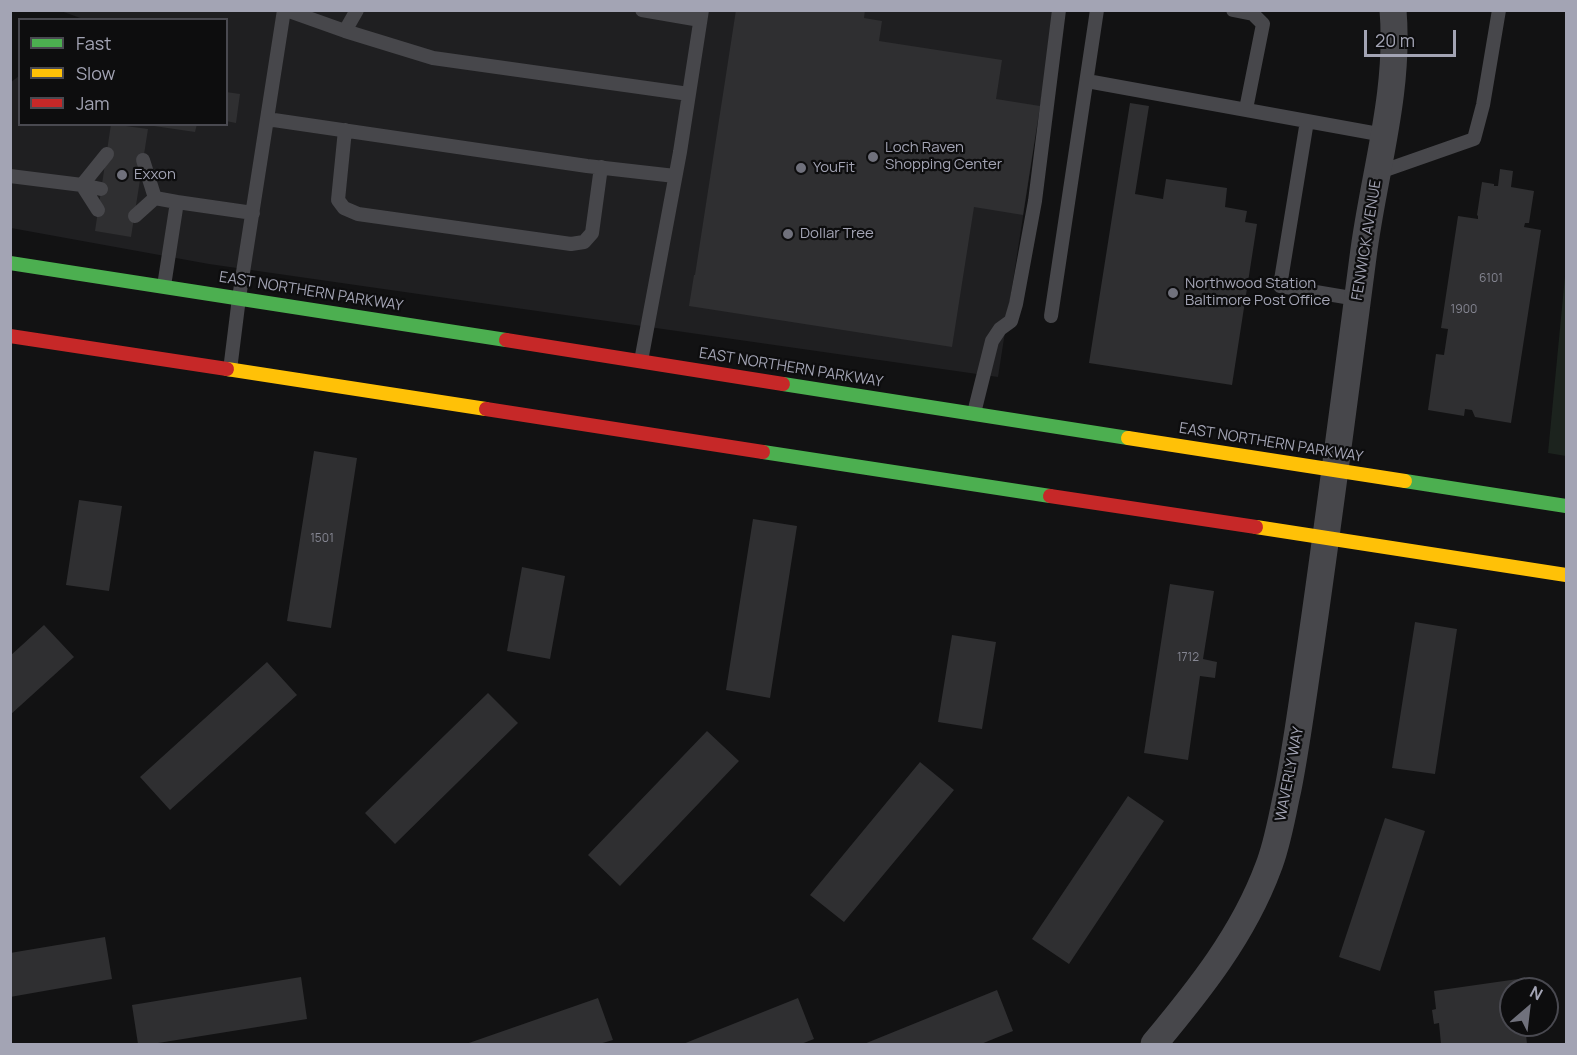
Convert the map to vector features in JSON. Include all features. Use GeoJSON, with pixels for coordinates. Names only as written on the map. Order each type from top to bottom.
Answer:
{"type":"FeatureCollection","features":[{"type":"Feature","properties":{"kind":"main road","name":"EAST NORTHERN PARKWAY"},"geometry":{"type":"LineString","coordinates":[[10,262],[1566,506]]}},
{"type":"Feature","properties":{"kind":"main road"},"geometry":{"type":"LineString","coordinates":[[10,336],[1566,575]]}},
{"type":"Feature","properties":{"kind":"street","name":"FENWICK AVENUE"},"geometry":{"type":"LineString","coordinates":[[1336,470],[1366,234],[1391,88],[1393,10]]}},
{"type":"Feature","properties":{"kind":"street","name":"WAVERLY WAY"},"geometry":{"type":"LineString","coordinates":[[1154,1044],[1219,962],[1245,920],[1269,867],[1281,823],[1297,740],[1336,470]]}},
{"type":"Feature","properties":{"kind":"lane"},"geometry":{"type":"LineString","coordinates":[[230,370],[239,298],[285,10],[433,58],[689,94]]}},
{"type":"Feature","properties":{"kind":"lane"},"geometry":{"type":"LineString","coordinates":[[345,31],[357,10]]}},
{"type":"Feature","properties":{"kind":"lane"},"geometry":{"type":"LineString","coordinates":[[641,361],[675,176],[701,15],[642,10]]}},
{"type":"Feature","properties":{"kind":"lane"},"geometry":{"type":"LineString","coordinates":[[974,413],[992,340],[1000,329],[1011,321],[1016,304],[1035,201],[1059,10]]}},
{"type":"Feature","properties":{"kind":"lane"},"geometry":{"type":"LineString","coordinates":[[1051,316],[1097,10]]}},
{"type":"Feature","properties":{"kind":"lane"},"geometry":{"type":"LineString","coordinates":[[1233,10],[1253,14],[1263,24],[1246,110]]}},
{"type":"Feature","properties":{"kind":"lane"},"geometry":{"type":"LineString","coordinates":[[1377,173],[1474,139],[1483,105],[1499,10]]}},
{"type":"Feature","properties":{"kind":"lane"},"geometry":{"type":"LineString","coordinates":[[1087,81],[1384,135]]}},
{"type":"Feature","properties":{"kind":"lane"},"geometry":{"type":"LineString","coordinates":[[267,120],[675,176]]}},
{"type":"Feature","properties":{"kind":"lane"},"geometry":{"type":"LineString","coordinates":[[1307,121],[1280,286],[1358,299]]}},
{"type":"Feature","properties":{"kind":"lane"},"geometry":{"type":"LineString","coordinates":[[345,130],[338,200],[344,208],[358,214],[571,244],[584,242],[592,233],[601,167]]}},
{"type":"Feature","properties":{"kind":"lane"},"geometry":{"type":"LineString","coordinates":[[82,185],[107,154]]}},
{"type":"Feature","properties":{"kind":"lane"},"geometry":{"type":"LineString","coordinates":[[143,160],[155,198]]}},
{"type":"Feature","properties":{"kind":"lane"},"geometry":{"type":"LineString","coordinates":[[10,176],[101,189]]}},
{"type":"Feature","properties":{"kind":"lane"},"geometry":{"type":"LineString","coordinates":[[82,185],[98,210]]}},
{"type":"Feature","properties":{"kind":"lane"},"geometry":{"type":"LineString","coordinates":[[138,195],[253,213]]}},
{"type":"Feature","properties":{"kind":"lane"},"geometry":{"type":"LineString","coordinates":[[135,216],[155,198]]}},
{"type":"Feature","properties":{"kind":"lane"},"geometry":{"type":"LineString","coordinates":[[164,286],[177,202]]}},
{"type":"Feature","properties":{"kind":"shaded area"},"geometry":{"type":"Polygon","coordinates":[[[61,11],[1055,11],[998,377],[209,264],[11,228],[11,82],[18,77],[18,126],[228,126],[228,18],[80,18],[61,11]]]}},
{"type":"Feature","properties":{"kind":"shaded area"},"geometry":{"type":"Polygon","coordinates":[[[1566,266],[1566,456],[1548,453],[1566,266]]]}},
{"type":"Feature","properties":{"kind":"building","name":"Loch Raven Shopping Center"},"geometry":{"type":"Polygon","coordinates":[[[736,10],[865,10],[864,18],[882,21],[879,41],[1002,60],[996,99],[1040,106],[1023,215],[974,207],[952,347],[689,306],[736,10]]]}},
{"type":"Feature","properties":{"kind":"building"},"geometry":{"type":"Polygon","coordinates":[[[228,92],[240,94],[236,123],[228,121],[228,92]]]}},
{"type":"Feature","properties":{"kind":"building","name":"Northwood Station Baltimore Post Office"},"geometry":{"type":"Polygon","coordinates":[[[1130,103],[1149,106],[1135,194],[1163,199],[1166,179],[1227,188],[1225,207],[1247,211],[1245,222],[1257,224],[1232,385],[1089,363],[1130,103]]]}},
{"type":"Feature","properties":{"kind":"building","name":"Exxon"},"geometry":{"type":"Polygon","coordinates":[[[111,126],[148,129],[131,237],[95,231],[111,126]]]}},
{"type":"Feature","properties":{"kind":"building"},"geometry":{"type":"Polygon","coordinates":[[[154,126],[196,126],[195,132],[154,126]]]}},
{"type":"Feature","properties":{"kind":"building"},"geometry":{"type":"Polygon","coordinates":[[[1500,169],[1513,171],[1511,187],[1534,191],[1529,223],[1525,223],[1524,227],[1541,230],[1511,423],[1475,417],[1472,410],[1465,409],[1464,416],[1428,410],[1436,354],[1444,355],[1448,329],[1441,328],[1458,216],[1478,219],[1482,182],[1498,186],[1500,169]]]}},
{"type":"Feature","properties":{"kind":"building"},"geometry":{"type":"Polygon","coordinates":[[[314,451],[357,458],[331,628],[287,621],[314,451]]]}},
{"type":"Feature","properties":{"kind":"building"},"geometry":{"type":"Polygon","coordinates":[[[79,500],[122,506],[109,591],[66,585],[79,500]]]}},
{"type":"Feature","properties":{"kind":"building"},"geometry":{"type":"Polygon","coordinates":[[[753,519],[797,526],[770,698],[726,690],[753,519]]]}},
{"type":"Feature","properties":{"kind":"building"},"geometry":{"type":"Polygon","coordinates":[[[522,567],[565,576],[550,659],[507,651],[522,567]]]}},
{"type":"Feature","properties":{"kind":"building"},"geometry":{"type":"Polygon","coordinates":[[[1170,584],[1214,591],[1203,659],[1217,662],[1215,678],[1200,676],[1188,760],[1144,753],[1170,584]]]}},
{"type":"Feature","properties":{"kind":"building"},"geometry":{"type":"Polygon","coordinates":[[[1415,622],[1457,629],[1435,774],[1392,768],[1415,622]]]}},
{"type":"Feature","properties":{"kind":"building"},"geometry":{"type":"Polygon","coordinates":[[[44,625],[74,657],[10,715],[10,656],[44,625]]]}},
{"type":"Feature","properties":{"kind":"building"},"geometry":{"type":"Polygon","coordinates":[[[952,635],[996,642],[982,729],[938,722],[952,635]]]}},
{"type":"Feature","properties":{"kind":"building"},"geometry":{"type":"Polygon","coordinates":[[[267,662],[297,695],[170,810],[140,777],[267,662]]]}},
{"type":"Feature","properties":{"kind":"building"},"geometry":{"type":"Polygon","coordinates":[[[488,693],[518,723],[395,844],[365,813],[488,693]]]}},
{"type":"Feature","properties":{"kind":"building"},"geometry":{"type":"Polygon","coordinates":[[[707,731],[739,761],[620,886],[588,855],[707,731]]]}},
{"type":"Feature","properties":{"kind":"building"},"geometry":{"type":"Polygon","coordinates":[[[920,762],[954,790],[844,922],[810,895],[920,762]]]}},
{"type":"Feature","properties":{"kind":"building"},"geometry":{"type":"Polygon","coordinates":[[[1128,796],[1164,821],[1069,964],[1032,939],[1128,796]]]}},
{"type":"Feature","properties":{"kind":"building"},"geometry":{"type":"Polygon","coordinates":[[[1385,818],[1425,831],[1380,971],[1339,957],[1385,818]]]}},
{"type":"Feature","properties":{"kind":"building"},"geometry":{"type":"Polygon","coordinates":[[[105,937],[112,979],[10,997],[10,953],[105,937]]]}},
{"type":"Feature","properties":{"kind":"building"},"geometry":{"type":"Polygon","coordinates":[[[301,977],[307,1019],[152,1044],[138,1044],[132,1005],[301,977]]]}},
{"type":"Feature","properties":{"kind":"building"},"geometry":{"type":"Polygon","coordinates":[[[1499,982],[1499,1037],[1526,1037],[1527,1044],[1441,1044],[1439,1023],[1434,1024],[1432,1010],[1436,1009],[1434,991],[1499,982]]]}},
{"type":"Feature","properties":{"kind":"building"},"geometry":{"type":"Polygon","coordinates":[[[997,990],[1013,1031],[981,1044],[864,1044],[997,990]]]}},
{"type":"Feature","properties":{"kind":"building"},"geometry":{"type":"Polygon","coordinates":[[[598,998],[613,1040],[599,1044],[466,1044],[598,998]]]}},
{"type":"Feature","properties":{"kind":"building"},"geometry":{"type":"Polygon","coordinates":[[[798,998],[814,1039],[801,1044],[683,1044],[798,998]]]}},
{"type":"Feature","properties":{"kind":"traffic: fast"},"geometry":{"type":"LineString","coordinates":[[10,263],[506,340]]}},
{"type":"Feature","properties":{"kind":"traffic: fast"},"geometry":{"type":"LineString","coordinates":[[783,384],[1128,438]]}},
{"type":"Feature","properties":{"kind":"traffic: fast"},"geometry":{"type":"LineString","coordinates":[[763,452],[1050,496]]}},
{"type":"Feature","properties":{"kind":"traffic: fast"},"geometry":{"type":"LineString","coordinates":[[1405,481],[1566,506]]}},
{"type":"Feature","properties":{"kind":"traffic: slow"},"geometry":{"type":"LineString","coordinates":[[227,369],[486,409]]}},
{"type":"Feature","properties":{"kind":"traffic: slow"},"geometry":{"type":"LineString","coordinates":[[1128,438],[1405,481]]}},
{"type":"Feature","properties":{"kind":"traffic: slow"},"geometry":{"type":"LineString","coordinates":[[1256,527],[1566,575]]}},
{"type":"Feature","properties":{"kind":"traffic: jam"},"geometry":{"type":"LineString","coordinates":[[10,336],[227,369]]}},
{"type":"Feature","properties":{"kind":"traffic: jam"},"geometry":{"type":"LineString","coordinates":[[506,340],[783,384]]}},
{"type":"Feature","properties":{"kind":"traffic: jam"},"geometry":{"type":"LineString","coordinates":[[486,409],[763,452]]}},
{"type":"Feature","properties":{"kind":"traffic: jam"},"geometry":{"type":"LineString","coordinates":[[1050,496],[1256,527]]}},
{"type":"Feature","properties":{"kind":"place","name":"Loch Raven Shopping Center"},"geometry":{"type":"Point","coordinates":[873,157]}},
{"type":"Feature","properties":{"kind":"place","name":"YouFit"},"geometry":{"type":"Point","coordinates":[801,168]}},
{"type":"Feature","properties":{"kind":"place","name":"Exxon"},"geometry":{"type":"Point","coordinates":[122,175]}},
{"type":"Feature","properties":{"kind":"place","name":"Dollar Tree"},"geometry":{"type":"Point","coordinates":[788,234]}},
{"type":"Feature","properties":{"kind":"place","name":"Northwood Station Baltimore Post Office"},"geometry":{"type":"Point","coordinates":[1173,293]}}]}
